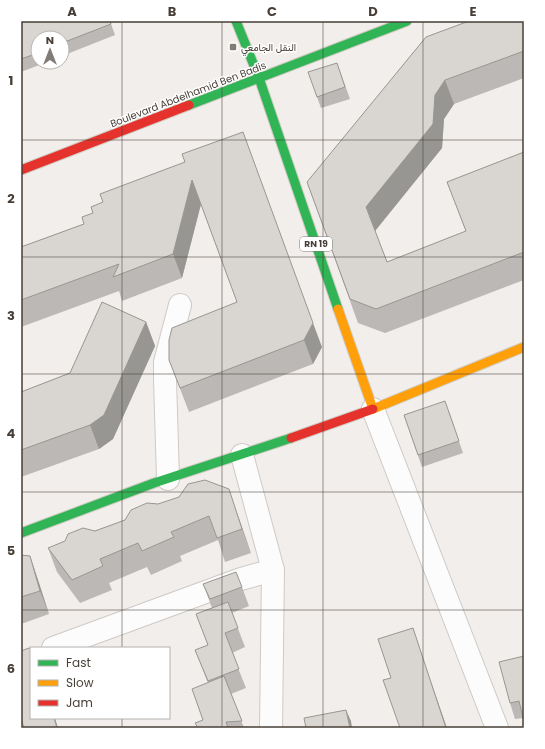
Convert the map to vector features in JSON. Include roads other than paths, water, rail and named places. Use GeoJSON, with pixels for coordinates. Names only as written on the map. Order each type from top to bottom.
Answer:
{"type":"FeatureCollection","features":[{"type":"Feature","properties":{"kind":"main road","name":"RN 19"},"geometry":{"type":"LineString","coordinates":[[236,21],[259,78],[373,410]]}},
{"type":"Feature","properties":{"kind":"main road","name":"Boulevard Abdelhamid Ben Badis"},"geometry":{"type":"LineString","coordinates":[[21,170],[407,21]]}},
{"type":"Feature","properties":{"kind":"main road"},"geometry":{"type":"LineString","coordinates":[[21,533],[168,479],[373,410],[524,347]]}},
{"type":"Feature","properties":{"kind":"street"},"geometry":{"type":"LineString","coordinates":[[168,479],[165,379],[166,362],[180,305]]}},
{"type":"Feature","properties":{"kind":"street"},"geometry":{"type":"LineString","coordinates":[[373,410],[497,728]]}},
{"type":"Feature","properties":{"kind":"street"},"geometry":{"type":"LineString","coordinates":[[242,455],[273,570],[271,728]]}},
{"type":"Feature","properties":{"kind":"street"},"geometry":{"type":"LineString","coordinates":[[56,647],[241,579],[273,570]]}},
{"type":"Feature","properties":{"kind":"place","name":"النقل الجامعي"},"geometry":{"type":"Point","coordinates":[233,47]}}]}
